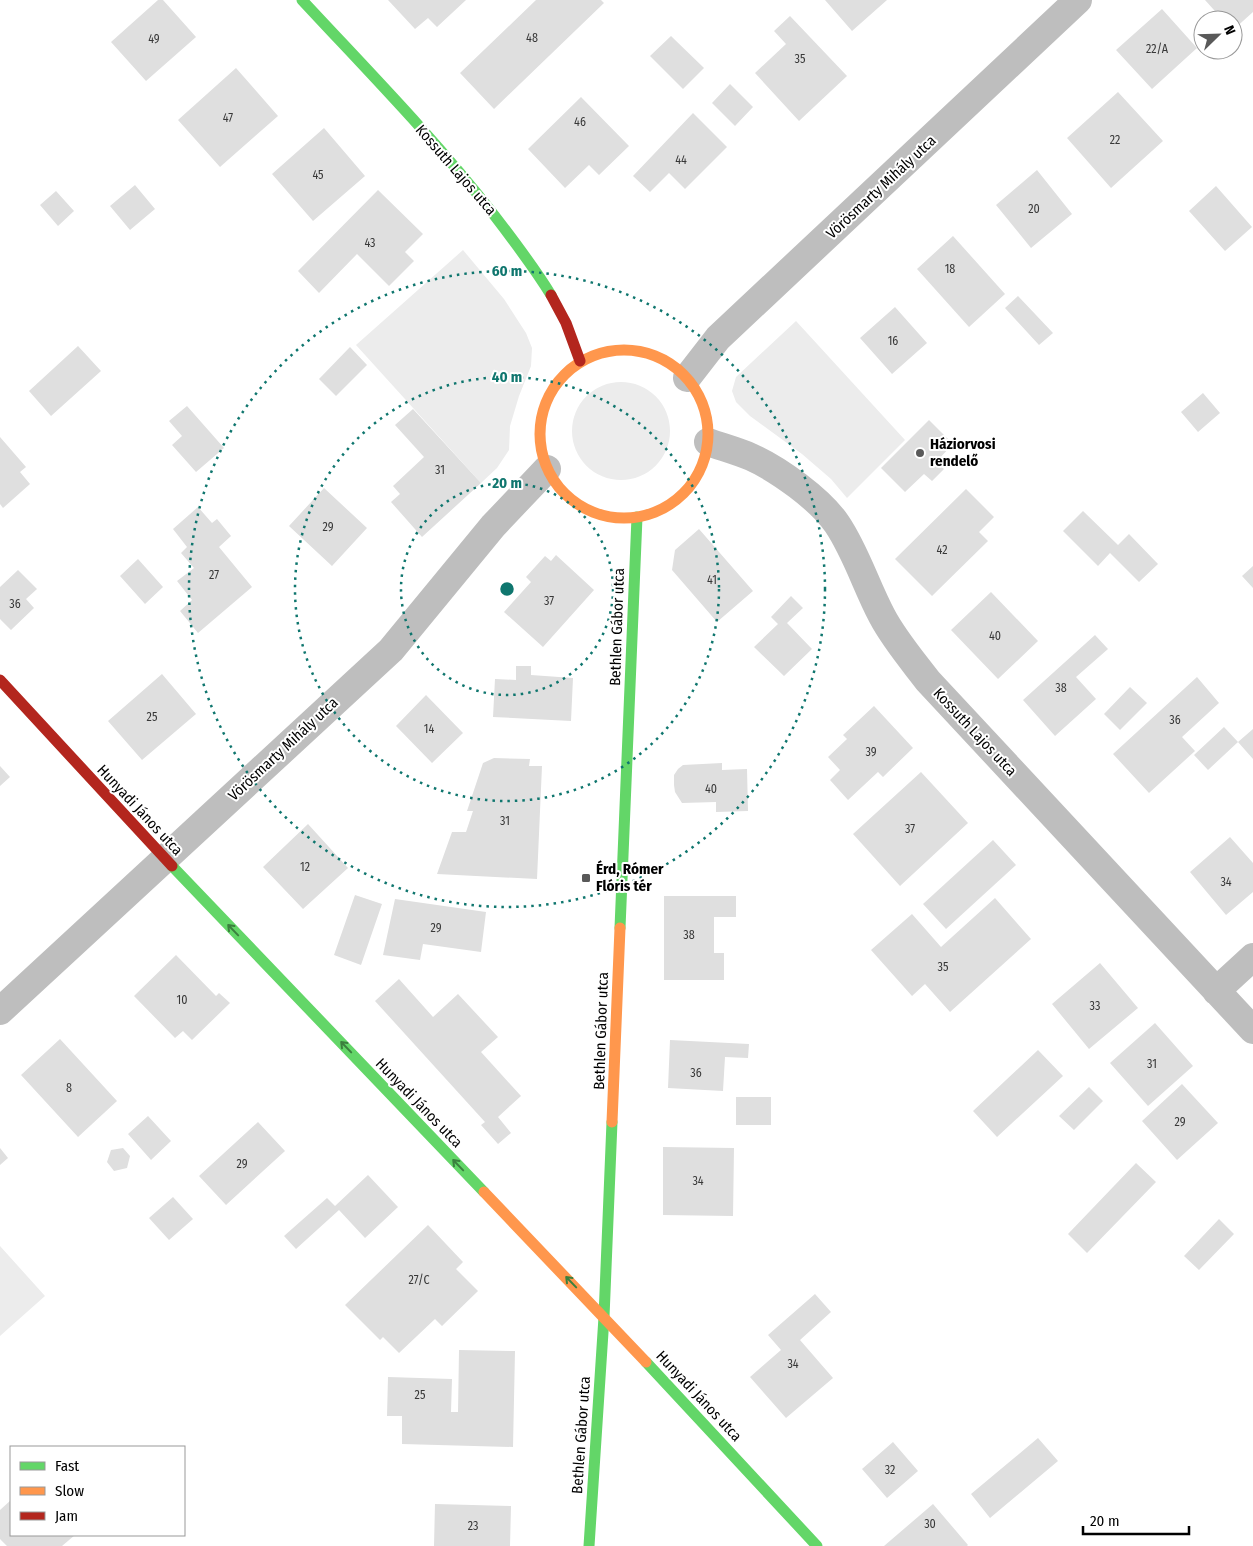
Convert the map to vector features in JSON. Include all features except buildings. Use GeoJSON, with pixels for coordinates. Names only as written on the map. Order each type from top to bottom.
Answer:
{"type":"FeatureCollection","features":[{"type":"Feature","properties":{"kind":"street","name":"Kossuth Lajos utca"},"geometry":{"type":"LineString","coordinates":[[302,0],[448,158],[522,251],[561,312],[580,360]]}},
{"type":"Feature","properties":{"kind":"street","name":"Vörösmarty Mihály utca"},"geometry":{"type":"LineString","coordinates":[[687,378],[718,338],[1078,0]]}},
{"type":"Feature","properties":{"kind":"street"},"geometry":{"type":"LineString","coordinates":[[608,350],[637,350],[665,360],[687,378],[700,397],[707,419],[708,442],[701,469],[686,492],[663,509],[637,517],[610,517],[584,508],[562,492],[553,481],[547,469],[540,445],[540,420],[547,397],[561,376],[580,360],[608,350]]}},
{"type":"Feature","properties":{"kind":"street","name":"Kossuth Lajos utca"},"geometry":{"type":"LineString","coordinates":[[708,442],[751,457],[785,476],[810,495],[836,523],[857,558],[868,590],[883,618],[928,681],[1253,1030]]}},
{"type":"Feature","properties":{"kind":"street","name":"Vörösmarty Mihály utca"},"geometry":{"type":"LineString","coordinates":[[0,1011],[390,650],[493,526],[547,469]]}},
{"type":"Feature","properties":{"kind":"street","name":"Bethlen Gábor utca"},"geometry":{"type":"LineString","coordinates":[[589,1546],[604,1317],[637,517]]}},
{"type":"Feature","properties":{"kind":"street","name":"Hunyadi János utca"},"geometry":{"type":"LineString","coordinates":[[0,680],[165,859],[604,1317],[817,1546]]}},
{"type":"Feature","properties":{"kind":"street"},"geometry":{"type":"LineString","coordinates":[[1216,991],[1253,957]]}},
{"type":"Feature","properties":{"kind":"shaded area"},"geometry":{"type":"Polygon","coordinates":[[[463,250],[504,299],[526,333],[532,348],[531,366],[510,426],[509,450],[497,468],[481,483],[356,345],[463,250]]]}},
{"type":"Feature","properties":{"kind":"shaded area"},"geometry":{"type":"Polygon","coordinates":[[[796,321],[905,440],[847,498],[831,479],[802,454],[750,416],[736,402],[732,391],[736,377],[796,321]]]}},
{"type":"Feature","properties":{"kind":"shaded area"},"geometry":{"type":"Polygon","coordinates":[[[621,382],[640,386],[655,397],[666,412],[670,431],[666,450],[655,465],[640,476],[621,480],[602,476],[587,465],[576,450],[572,431],[576,412],[587,397],[602,386],[621,382]]]}},
{"type":"Feature","properties":{"kind":"shaded area"},"geometry":{"type":"Polygon","coordinates":[[[0,1246],[45,1296],[0,1336],[0,1246]]]}},
{"type":"Feature","properties":{"kind":"traffic: fast"},"geometry":{"type":"LineString","coordinates":[[302,0],[448,159],[531,264],[551,295]]}},
{"type":"Feature","properties":{"kind":"traffic: fast"},"geometry":{"type":"LineString","coordinates":[[620,928],[637,517]]}},
{"type":"Feature","properties":{"kind":"traffic: fast"},"geometry":{"type":"LineString","coordinates":[[172,866],[484,1192]]}},
{"type":"Feature","properties":{"kind":"traffic: fast"},"geometry":{"type":"LineString","coordinates":[[589,1546],[604,1317],[612,1122]]}},
{"type":"Feature","properties":{"kind":"traffic: fast"},"geometry":{"type":"LineString","coordinates":[[646,1362],[817,1546]]}},
{"type":"Feature","properties":{"kind":"traffic: slow"},"geometry":{"type":"LineString","coordinates":[[616,350],[632,350],[664,360],[689,381],[702,402],[708,434],[702,466],[694,481],[677,499],[656,512],[632,518],[616,518],[592,512],[577,504],[554,481],[546,466],[540,442],[540,426],[546,402],[554,387],[577,364],[592,356],[616,350]]}},
{"type":"Feature","properties":{"kind":"traffic: slow"},"geometry":{"type":"LineString","coordinates":[[612,1122],[620,928]]}},
{"type":"Feature","properties":{"kind":"traffic: slow"},"geometry":{"type":"LineString","coordinates":[[484,1192],[646,1362]]}},
{"type":"Feature","properties":{"kind":"traffic: jam"},"geometry":{"type":"LineString","coordinates":[[551,295],[566,323],[580,361]]}},
{"type":"Feature","properties":{"kind":"traffic: jam"},"geometry":{"type":"LineString","coordinates":[[0,680],[172,866]]}},
{"type":"Feature","properties":{"kind":"place","name":"Háziorvosi rendelő"},"geometry":{"type":"Point","coordinates":[920,453]}},
{"type":"Feature","properties":{"kind":"place","name":"Érd, Rómer Flóris tér"},"geometry":{"type":"Point","coordinates":[586,878]}}]}
